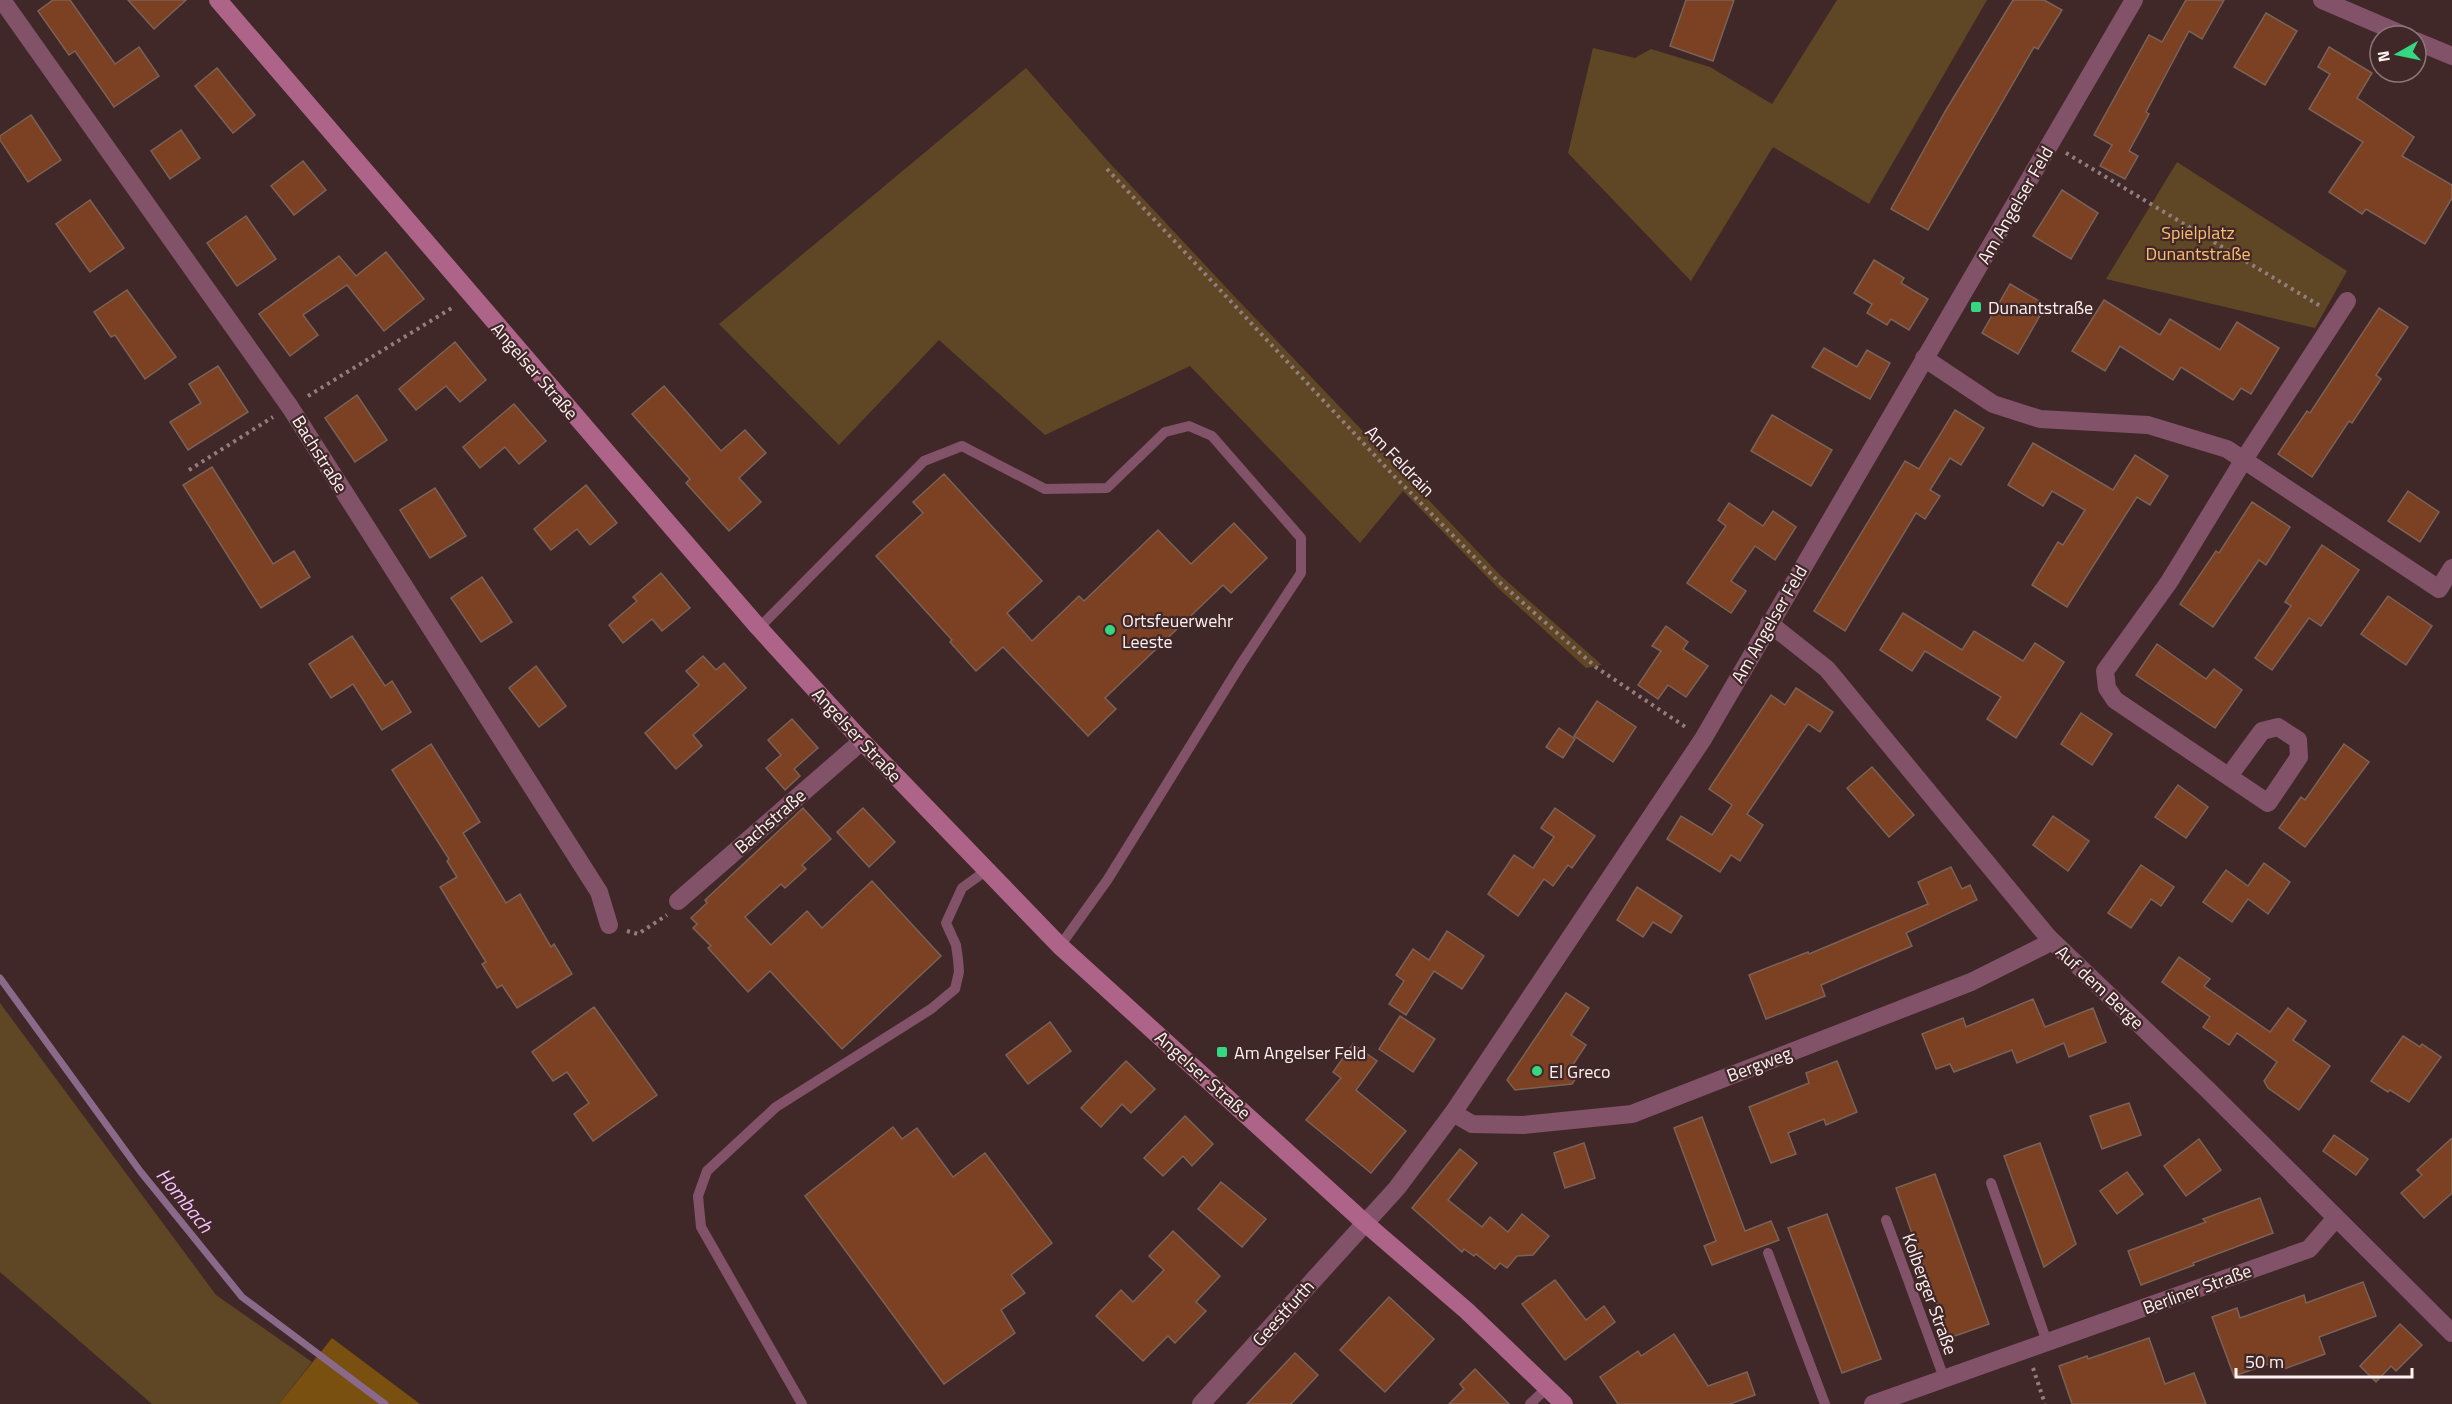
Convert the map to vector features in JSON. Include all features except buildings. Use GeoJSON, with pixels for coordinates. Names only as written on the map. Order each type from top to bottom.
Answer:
{"type":"FeatureCollection","features":[{"type":"Feature","properties":{"kind":"main road","name":"Angelser Straße"},"geometry":{"type":"LineString","coordinates":[[218,0],[759,628],[862,741],[1060,946],[1365,1223],[1467,1311],[1564,1404]]}},
{"type":"Feature","properties":{"kind":"street","name":"Bachstraße"},"geometry":{"type":"LineString","coordinates":[[2,0],[290,407],[599,892],[609,925]]}},
{"type":"Feature","properties":{"kind":"street","name":"Am Angelser Feld"},"geometry":{"type":"LineString","coordinates":[[1365,1223],[1397,1188],[1453,1113],[1703,739],[2134,0]]}},
{"type":"Feature","properties":{"kind":"street"},"geometry":{"type":"LineString","coordinates":[[2322,0],[2378,24]]}},
{"type":"Feature","properties":{"kind":"street"},"geometry":{"type":"LineString","coordinates":[[2428,45],[2452,56]]}},
{"type":"Feature","properties":{"kind":"street"},"geometry":{"type":"LineString","coordinates":[[2229,776],[2115,700],[2107,688],[2105,671],[2169,582],[2243,461],[2342,308]]}},
{"type":"Feature","properties":{"kind":"street"},"geometry":{"type":"LineString","coordinates":[[1924,358],[1993,404],[2040,419],[2148,425],[2227,449],[2439,589],[2452,568]]}},
{"type":"Feature","properties":{"kind":"street","name":"Auf dem Berge"},"geometry":{"type":"LineString","coordinates":[[1769,623],[1827,669],[2048,938],[2208,1090],[2452,1333]]}},
{"type":"Feature","properties":{"kind":"street","name":"Bachstraße"},"geometry":{"type":"LineString","coordinates":[[678,901],[862,741]]}},
{"type":"Feature","properties":{"kind":"street","name":"Bergweg"},"geometry":{"type":"LineString","coordinates":[[1453,1113],[1472,1124],[1523,1125],[1632,1114],[1971,982],[2045,945],[2048,938]]}},
{"type":"Feature","properties":{"kind":"street","name":"Berliner Straße"},"geometry":{"type":"LineString","coordinates":[[1873,1404],[2309,1249],[2336,1218]]}},
{"type":"Feature","properties":{"kind":"street","name":"Geestfurth"},"geometry":{"type":"LineString","coordinates":[[1201,1404],[1365,1223]]}},
{"type":"Feature","properties":{"kind":"lane"},"geometry":{"type":"LineString","coordinates":[[759,628],[924,461],[962,446],[1045,489],[1107,488],[1165,432],[1189,426],[1212,436],[1301,538],[1301,573],[1241,664],[1108,879],[1060,946]]}},
{"type":"Feature","properties":{"kind":"lane"},"geometry":{"type":"LineString","coordinates":[[802,1404],[701,1227],[698,1196],[707,1172],[776,1107],[931,1009],[955,989],[959,972],[958,959],[956,945],[946,923],[962,888],[987,870]]}},
{"type":"Feature","properties":{"kind":"lane"},"geometry":{"type":"LineString","coordinates":[[1991,1183],[2047,1342]]}},
{"type":"Feature","properties":{"kind":"lane","name":"Kolberger Straße"},"geometry":{"type":"LineString","coordinates":[[1886,1220],[1944,1378]]}},
{"type":"Feature","properties":{"kind":"lane"},"geometry":{"type":"LineString","coordinates":[[1768,1253],[1825,1404]]}},
{"type":"Feature","properties":{"kind":"lane"},"geometry":{"type":"LineString","coordinates":[[1530,1404],[1548,1387]]}},
{"type":"Feature","properties":{"kind":"path"},"geometry":{"type":"LineString","coordinates":[[2050,143],[2342,308]]}},
{"type":"Feature","properties":{"kind":"path","name":"Am Feldrain"},"geometry":{"type":"LineString","coordinates":[[1107,169],[1395,477],[1497,580],[1597,668],[1703,739]]}},
{"type":"Feature","properties":{"kind":"path"},"geometry":{"type":"LineString","coordinates":[[189,470],[471,296]]}},
{"type":"Feature","properties":{"kind":"path"},"geometry":{"type":"LineString","coordinates":[[609,925],[638,934],[666,917],[678,901]]}},
{"type":"Feature","properties":{"kind":"path"},"geometry":{"type":"LineString","coordinates":[[2027,1349],[2045,1404]]}},
{"type":"Feature","properties":{"kind":"green space"},"geometry":{"type":"Polygon","coordinates":[[[1837,0],[1987,0],[1869,204],[1773,147],[1691,281],[1568,153],[1593,48],[1635,58],[1651,49],[1710,67],[1772,104],[1837,0]]]}},
{"type":"Feature","properties":{"kind":"green space"},"geometry":{"type":"Polygon","coordinates":[[[1026,68],[1106,159],[1501,576],[1602,665],[1586,668],[1497,587],[1403,491],[1360,543],[1190,366],[1045,435],[939,340],[839,445],[719,324],[1026,68]]]}},
{"type":"Feature","properties":{"kind":"green space","name":"Spielplatz Dunantstraße"},"geometry":{"type":"Polygon","coordinates":[[[2177,162],[2347,271],[2315,328],[2106,279],[2177,162]]]}},
{"type":"Feature","properties":{"kind":"green space"},"geometry":{"type":"Polygon","coordinates":[[[0,1003],[216,1295],[312,1362],[279,1404],[152,1404],[0,1272],[0,1003]]]}},
{"type":"Feature","properties":{"kind":"shaded area"},"geometry":{"type":"Polygon","coordinates":[[[332,1338],[420,1404],[279,1404],[332,1338]]]}},
{"type":"Feature","properties":{"kind":"waterway","name":"Hombach"},"geometry":{"type":"LineString","coordinates":[[0,978],[140,1171],[242,1297],[385,1404]]}},
{"type":"Feature","properties":{"kind":"place","name":"Dunantstraße"},"geometry":{"type":"Point","coordinates":[1976,307]}},
{"type":"Feature","properties":{"kind":"place","name":"Ortsfeuerwehr Leeste"},"geometry":{"type":"Point","coordinates":[1110,630]}},
{"type":"Feature","properties":{"kind":"place","name":"Am Angelser Feld"},"geometry":{"type":"Point","coordinates":[1222,1052]}},
{"type":"Feature","properties":{"kind":"place","name":"El Greco"},"geometry":{"type":"Point","coordinates":[1537,1071]}}]}
